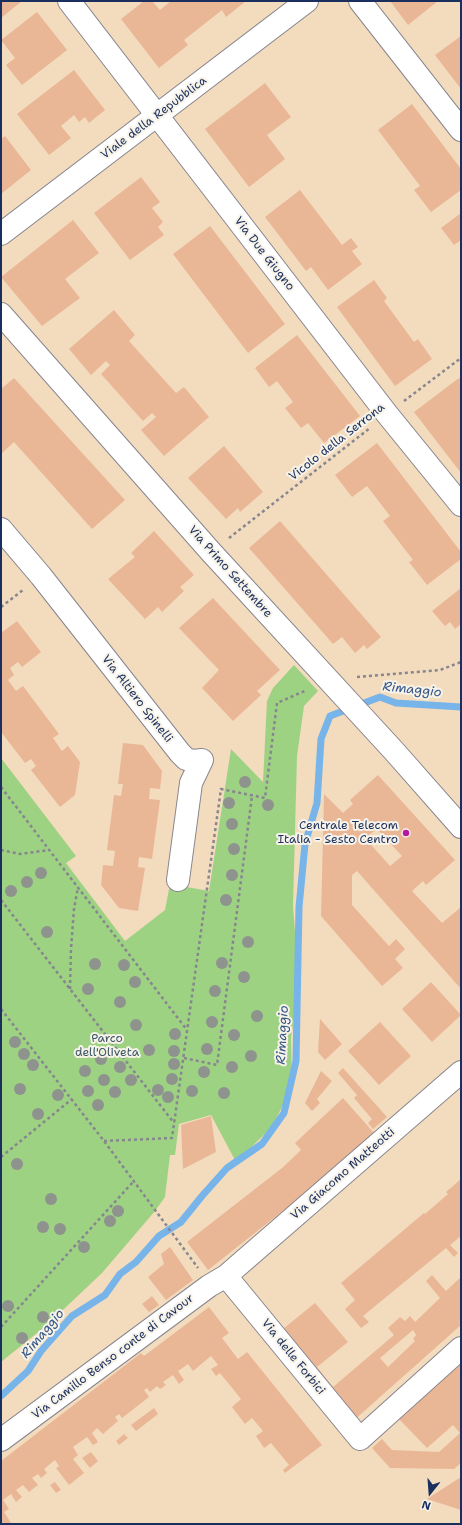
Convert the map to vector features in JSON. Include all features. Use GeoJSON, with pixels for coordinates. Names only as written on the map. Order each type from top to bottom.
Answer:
{"type":"FeatureCollection","features":[{"type":"Feature","properties":{"kind":"street","name":"Via Due Giugno"},"geometry":{"type":"LineString","coordinates":[[69,1],[387,414],[461,505]]}},
{"type":"Feature","properties":{"kind":"street","name":"Viale della Repubblica"},"geometry":{"type":"LineString","coordinates":[[1,234],[307,1]]}},
{"type":"Feature","properties":{"kind":"street"},"geometry":{"type":"LineString","coordinates":[[360,1],[461,130]]}},
{"type":"Feature","properties":{"kind":"street","name":"Via Primo Settembre"},"geometry":{"type":"LineString","coordinates":[[1,314],[211,552],[394,751],[461,827]]}},
{"type":"Feature","properties":{"kind":"street","name":"Via Altiero Spinelli"},"geometry":{"type":"LineString","coordinates":[[1,529],[41,576],[180,753],[193,761],[202,760],[191,783],[178,880]]}},
{"type":"Feature","properties":{"kind":"street","name":"Via Giacomo Matteotti"},"geometry":{"type":"LineString","coordinates":[[226,1276],[461,1072]]}},
{"type":"Feature","properties":{"kind":"street","name":"Via delle Forbici"},"geometry":{"type":"LineString","coordinates":[[226,1276],[360,1439],[461,1348]]}},
{"type":"Feature","properties":{"kind":"street","name":"Via Camillo Benso conte di Cavour"},"geometry":{"type":"LineString","coordinates":[[1,1440],[203,1291],[226,1276]]}},
{"type":"Feature","properties":{"kind":"path","name":"Vicolo della Serrona"},"geometry":{"type":"LineString","coordinates":[[224,541],[461,358]]}},
{"type":"Feature","properties":{"kind":"path"},"geometry":{"type":"LineString","coordinates":[[1,607],[41,576]]}},
{"type":"Feature","properties":{"kind":"path"},"geometry":{"type":"LineString","coordinates":[[104,1141],[172,1138],[221,789],[265,798],[277,703],[334,686],[440,670],[461,662]]}},
{"type":"Feature","properties":{"kind":"path"},"geometry":{"type":"LineString","coordinates":[[1,786],[188,1031]]}},
{"type":"Feature","properties":{"kind":"path"},"geometry":{"type":"LineString","coordinates":[[184,1058],[217,1065],[252,796]]}},
{"type":"Feature","properties":{"kind":"path"},"geometry":{"type":"LineString","coordinates":[[1,850],[20,854],[49,850]]}},
{"type":"Feature","properties":{"kind":"path"},"geometry":{"type":"LineString","coordinates":[[70,989],[73,922],[78,887]]}},
{"type":"Feature","properties":{"kind":"path"},"geometry":{"type":"LineString","coordinates":[[1,900],[175,1124]]}},
{"type":"Feature","properties":{"kind":"path"},"geometry":{"type":"LineString","coordinates":[[1,1008],[104,1141],[198,1268]]}},
{"type":"Feature","properties":{"kind":"path"},"geometry":{"type":"LineString","coordinates":[[1,1157],[72,1099]]}},
{"type":"Feature","properties":{"kind":"path"},"geometry":{"type":"LineString","coordinates":[[1,1327],[133,1182]]}},
{"type":"Feature","properties":{"kind":"green space","name":"Parco dell'Oliveta"},"geometry":{"type":"Polygon","coordinates":[[[294,665],[318,691],[304,706],[297,756],[293,906],[299,986],[291,1037],[292,1088],[271,1128],[236,1162],[211,1115],[179,1124],[175,1155],[170,1155],[165,1197],[155,1211],[102,1273],[47,1325],[1,1362],[1,758],[76,856],[66,863],[125,941],[165,910],[170,884],[209,891],[231,749],[263,782],[267,701],[273,688],[294,665]]]}},
{"type":"Feature","properties":{"kind":"building"},"geometry":{"type":"Polygon","coordinates":[[[1,1],[22,1],[1,18],[1,1]]]}},
{"type":"Feature","properties":{"kind":"building"},"geometry":{"type":"Polygon","coordinates":[[[144,1],[152,1],[160,10],[171,1],[246,1],[226,17],[222,10],[184,40],[188,45],[159,68],[121,19],[144,1]]]}},
{"type":"Feature","properties":{"kind":"building"},"geometry":{"type":"Polygon","coordinates":[[[390,1],[438,1],[408,25],[390,1]]]}},
{"type":"Feature","properties":{"kind":"building"},"geometry":{"type":"Polygon","coordinates":[[[37,12],[67,50],[22,85],[6,65],[15,58],[1,40],[37,12]]]}},
{"type":"Feature","properties":{"kind":"building"},"geometry":{"type":"Polygon","coordinates":[[[461,36],[461,89],[435,55],[461,36]]]}},
{"type":"Feature","properties":{"kind":"building"},"geometry":{"type":"Polygon","coordinates":[[[74,70],[105,110],[89,123],[85,117],[79,122],[74,115],[61,126],[71,138],[49,155],[17,114],[74,70]]]}},
{"type":"Feature","properties":{"kind":"building"},"geometry":{"type":"Polygon","coordinates":[[[265,83],[291,117],[267,135],[285,159],[249,187],[205,129],[265,83]]]}},
{"type":"Feature","properties":{"kind":"building"},"geometry":{"type":"Polygon","coordinates":[[[412,104],[461,169],[461,190],[431,212],[414,190],[420,186],[378,130],[412,104]]]}},
{"type":"Feature","properties":{"kind":"building"},"geometry":{"type":"Polygon","coordinates":[[[5,136],[31,170],[1,194],[1,139],[5,136]]]}},
{"type":"Feature","properties":{"kind":"building"},"geometry":{"type":"Polygon","coordinates":[[[141,177],[160,202],[152,208],[163,222],[158,227],[164,235],[130,260],[94,213],[141,177]]]}},
{"type":"Feature","properties":{"kind":"building"},"geometry":{"type":"Polygon","coordinates":[[[300,190],[342,245],[351,238],[358,247],[352,251],[362,264],[328,290],[311,267],[306,271],[265,217],[300,190]]]}},
{"type":"Feature","properties":{"kind":"building"},"geometry":{"type":"Polygon","coordinates":[[[461,213],[461,240],[454,245],[441,228],[461,213]]]}},
{"type":"Feature","properties":{"kind":"building"},"geometry":{"type":"Polygon","coordinates":[[[73,220],[99,253],[65,279],[80,298],[42,326],[1,277],[73,220]]]}},
{"type":"Feature","properties":{"kind":"building"},"geometry":{"type":"Polygon","coordinates":[[[210,226],[285,324],[248,353],[173,254],[210,226]]]}},
{"type":"Feature","properties":{"kind":"building"},"geometry":{"type":"Polygon","coordinates":[[[374,280],[387,298],[384,301],[414,342],[418,339],[432,359],[395,386],[337,307],[374,280]]]}},
{"type":"Feature","properties":{"kind":"building"},"geometry":{"type":"Polygon","coordinates":[[[114,310],[135,335],[129,341],[176,393],[184,387],[209,417],[164,456],[141,430],[156,417],[152,413],[143,421],[101,374],[110,365],[106,361],[91,375],[69,349],[114,310]]]}},
{"type":"Feature","properties":{"kind":"building"},"geometry":{"type":"Polygon","coordinates":[[[297,335],[360,416],[324,443],[308,423],[301,428],[285,408],[293,402],[277,381],[269,387],[255,368],[297,335]]]}},
{"type":"Feature","properties":{"kind":"building"},"geometry":{"type":"Polygon","coordinates":[[[14,378],[125,500],[92,529],[14,442],[1,454],[1,389],[14,378]]]}},
{"type":"Feature","properties":{"kind":"building"},"geometry":{"type":"Polygon","coordinates":[[[459,378],[461,381],[461,473],[414,412],[459,378]]]}},
{"type":"Feature","properties":{"kind":"building"},"geometry":{"type":"Polygon","coordinates":[[[377,443],[461,552],[461,559],[427,585],[409,562],[413,560],[383,521],[390,516],[367,486],[352,497],[335,475],[377,443]]]}},
{"type":"Feature","properties":{"kind":"building"},"geometry":{"type":"Polygon","coordinates":[[[224,446],[263,492],[240,512],[238,508],[226,519],[188,478],[224,446]]]}},
{"type":"Feature","properties":{"kind":"building"},"geometry":{"type":"Polygon","coordinates":[[[280,521],[381,637],[367,649],[364,645],[355,653],[342,637],[333,644],[249,548],[280,521]]]}},
{"type":"Feature","properties":{"kind":"building"},"geometry":{"type":"Polygon","coordinates":[[[154,531],[194,575],[180,587],[184,591],[162,612],[158,607],[145,619],[108,579],[135,557],[131,553],[154,531]]]}},
{"type":"Feature","properties":{"kind":"building"},"geometry":{"type":"Polygon","coordinates":[[[461,588],[461,624],[455,629],[450,622],[445,626],[432,611],[461,588]]]}},
{"type":"Feature","properties":{"kind":"building"},"geometry":{"type":"Polygon","coordinates":[[[213,598],[280,670],[257,691],[261,695],[233,721],[202,688],[219,670],[179,628],[213,598]]]}},
{"type":"Feature","properties":{"kind":"building"},"geometry":{"type":"Polygon","coordinates":[[[17,621],[41,652],[22,667],[18,662],[10,668],[14,675],[8,680],[16,691],[23,686],[59,734],[53,738],[62,751],[68,746],[80,762],[75,795],[60,807],[31,770],[36,766],[31,759],[25,763],[1,732],[1,633],[17,621]]]}},
{"type":"Feature","properties":{"kind":"building"},"geometry":{"type":"Polygon","coordinates":[[[123,743],[143,745],[162,771],[160,789],[150,788],[149,799],[160,800],[152,859],[139,857],[138,867],[145,868],[138,911],[119,908],[101,885],[103,865],[113,866],[115,851],[107,850],[114,795],[121,796],[123,784],[118,784],[123,743]]]}},
{"type":"Feature","properties":{"kind":"building"},"geometry":{"type":"Polygon","coordinates":[[[378,775],[455,860],[426,885],[423,881],[412,891],[442,923],[461,907],[461,989],[357,871],[352,875],[352,905],[389,946],[396,939],[405,949],[395,959],[403,968],[382,986],[321,916],[324,794],[343,813],[353,804],[350,800],[378,775]],[[377,829],[365,838],[390,866],[402,856],[377,829]]]}},
{"type":"Feature","properties":{"kind":"building"},"geometry":{"type":"Polygon","coordinates":[[[431,982],[461,1015],[432,1042],[402,1009],[431,982]]]}},
{"type":"Feature","properties":{"kind":"building"},"geometry":{"type":"Polygon","coordinates":[[[320,1019],[342,1044],[325,1060],[318,1052],[320,1019]]]}},
{"type":"Feature","properties":{"kind":"building"},"geometry":{"type":"Polygon","coordinates":[[[380,1022],[411,1056],[379,1085],[348,1051],[380,1022]]]}},
{"type":"Feature","properties":{"kind":"building"},"geometry":{"type":"Polygon","coordinates":[[[343,1068],[387,1117],[373,1129],[368,1123],[372,1119],[354,1098],[357,1095],[338,1073],[343,1068]]]}},
{"type":"Feature","properties":{"kind":"building"},"geometry":{"type":"Polygon","coordinates":[[[321,1071],[332,1081],[317,1099],[320,1103],[312,1111],[305,1103],[321,1071]]]}},
{"type":"Feature","properties":{"kind":"building"},"geometry":{"type":"Polygon","coordinates":[[[343,1098],[374,1133],[303,1195],[208,1270],[187,1242],[282,1168],[301,1150],[295,1143],[343,1098]]]}},
{"type":"Feature","properties":{"kind":"building"},"geometry":{"type":"Polygon","coordinates":[[[211,1116],[216,1152],[183,1169],[181,1125],[211,1116]]]}},
{"type":"Feature","properties":{"kind":"building"},"geometry":{"type":"Polygon","coordinates":[[[461,1179],[461,1236],[450,1245],[458,1253],[454,1257],[446,1248],[363,1316],[369,1322],[361,1328],[345,1309],[355,1300],[341,1283],[424,1213],[425,1214],[448,1194],[446,1192],[461,1179]]]}},
{"type":"Feature","properties":{"kind":"building"},"geometry":{"type":"Polygon","coordinates":[[[170,1247],[193,1280],[166,1300],[148,1277],[164,1264],[161,1254],[170,1247]]]}},
{"type":"Feature","properties":{"kind":"building"},"geometry":{"type":"Polygon","coordinates":[[[432,1275],[446,1291],[461,1277],[461,1325],[352,1422],[278,1333],[315,1303],[348,1342],[317,1367],[333,1387],[394,1335],[388,1328],[400,1317],[405,1321],[410,1316],[415,1322],[440,1298],[426,1281],[432,1275]],[[413,1330],[380,1358],[388,1367],[415,1341],[413,1339],[416,1335],[413,1330]]]}},
{"type":"Feature","properties":{"kind":"building"},"geometry":{"type":"Polygon","coordinates":[[[152,1296],[159,1305],[149,1312],[142,1304],[152,1296]]]}},
{"type":"Feature","properties":{"kind":"building"},"geometry":{"type":"Polygon","coordinates":[[[209,1307],[229,1333],[222,1338],[238,1359],[247,1352],[322,1445],[285,1473],[283,1470],[289,1465],[271,1443],[264,1448],[256,1436],[263,1431],[252,1418],[245,1424],[232,1407],[241,1399],[220,1373],[216,1376],[211,1369],[218,1365],[211,1356],[193,1371],[188,1364],[178,1371],[184,1380],[179,1384],[173,1375],[163,1382],[166,1385],[160,1389],[157,1386],[150,1392],[147,1388],[144,1390],[149,1397],[122,1418],[119,1414],[115,1417],[118,1421],[103,1434],[97,1428],[92,1433],[98,1442],[93,1445],[87,1437],[73,1447],[78,1455],[73,1459],[84,1473],[69,1485],[56,1468],[59,1466],[55,1460],[44,1469],[47,1473],[41,1478],[38,1474],[32,1478],[38,1485],[29,1492],[23,1485],[16,1490],[22,1497],[16,1502],[11,1494],[3,1500],[9,1509],[4,1512],[11,1523],[1,1524],[1,1461],[141,1353],[144,1356],[209,1307]]]}},
{"type":"Feature","properties":{"kind":"building"},"geometry":{"type":"Polygon","coordinates":[[[461,1363],[461,1463],[454,1469],[390,1468],[372,1448],[382,1439],[392,1450],[439,1452],[460,1433],[453,1425],[427,1448],[399,1419],[461,1363]]]}},
{"type":"Feature","properties":{"kind":"building"},"geometry":{"type":"Polygon","coordinates":[[[154,1408],[158,1414],[136,1431],[131,1425],[154,1408]]]}},
{"type":"Feature","properties":{"kind":"building"},"geometry":{"type":"Polygon","coordinates":[[[124,1434],[128,1438],[119,1445],[116,1441],[124,1434]]]}},
{"type":"Feature","properties":{"kind":"building"},"geometry":{"type":"Polygon","coordinates":[[[91,1452],[98,1461],[90,1468],[82,1458],[91,1452]]]}},
{"type":"Feature","properties":{"kind":"building"},"geometry":{"type":"Polygon","coordinates":[[[461,1477],[461,1510],[427,1499],[461,1477]]]}},
{"type":"Feature","properties":{"kind":"building"},"geometry":{"type":"Polygon","coordinates":[[[55,1482],[61,1490],[56,1493],[50,1485],[55,1482]]]}},
{"type":"Feature","properties":{"kind":"waterway","name":"Rimaggio"},"geometry":{"type":"LineString","coordinates":[[1,1396],[28,1371],[41,1351],[72,1316],[105,1295],[120,1274],[136,1262],[159,1236],[181,1222],[227,1168],[262,1144],[284,1113],[296,1061],[299,907],[305,844],[317,803],[321,739],[330,716],[380,697],[396,703],[461,707]]}},
{"type":"Feature","properties":{"kind":"place","name":"Centrale Telecom Italia - Sesto Centro"},"geometry":{"type":"Point","coordinates":[406,833]}}]}
